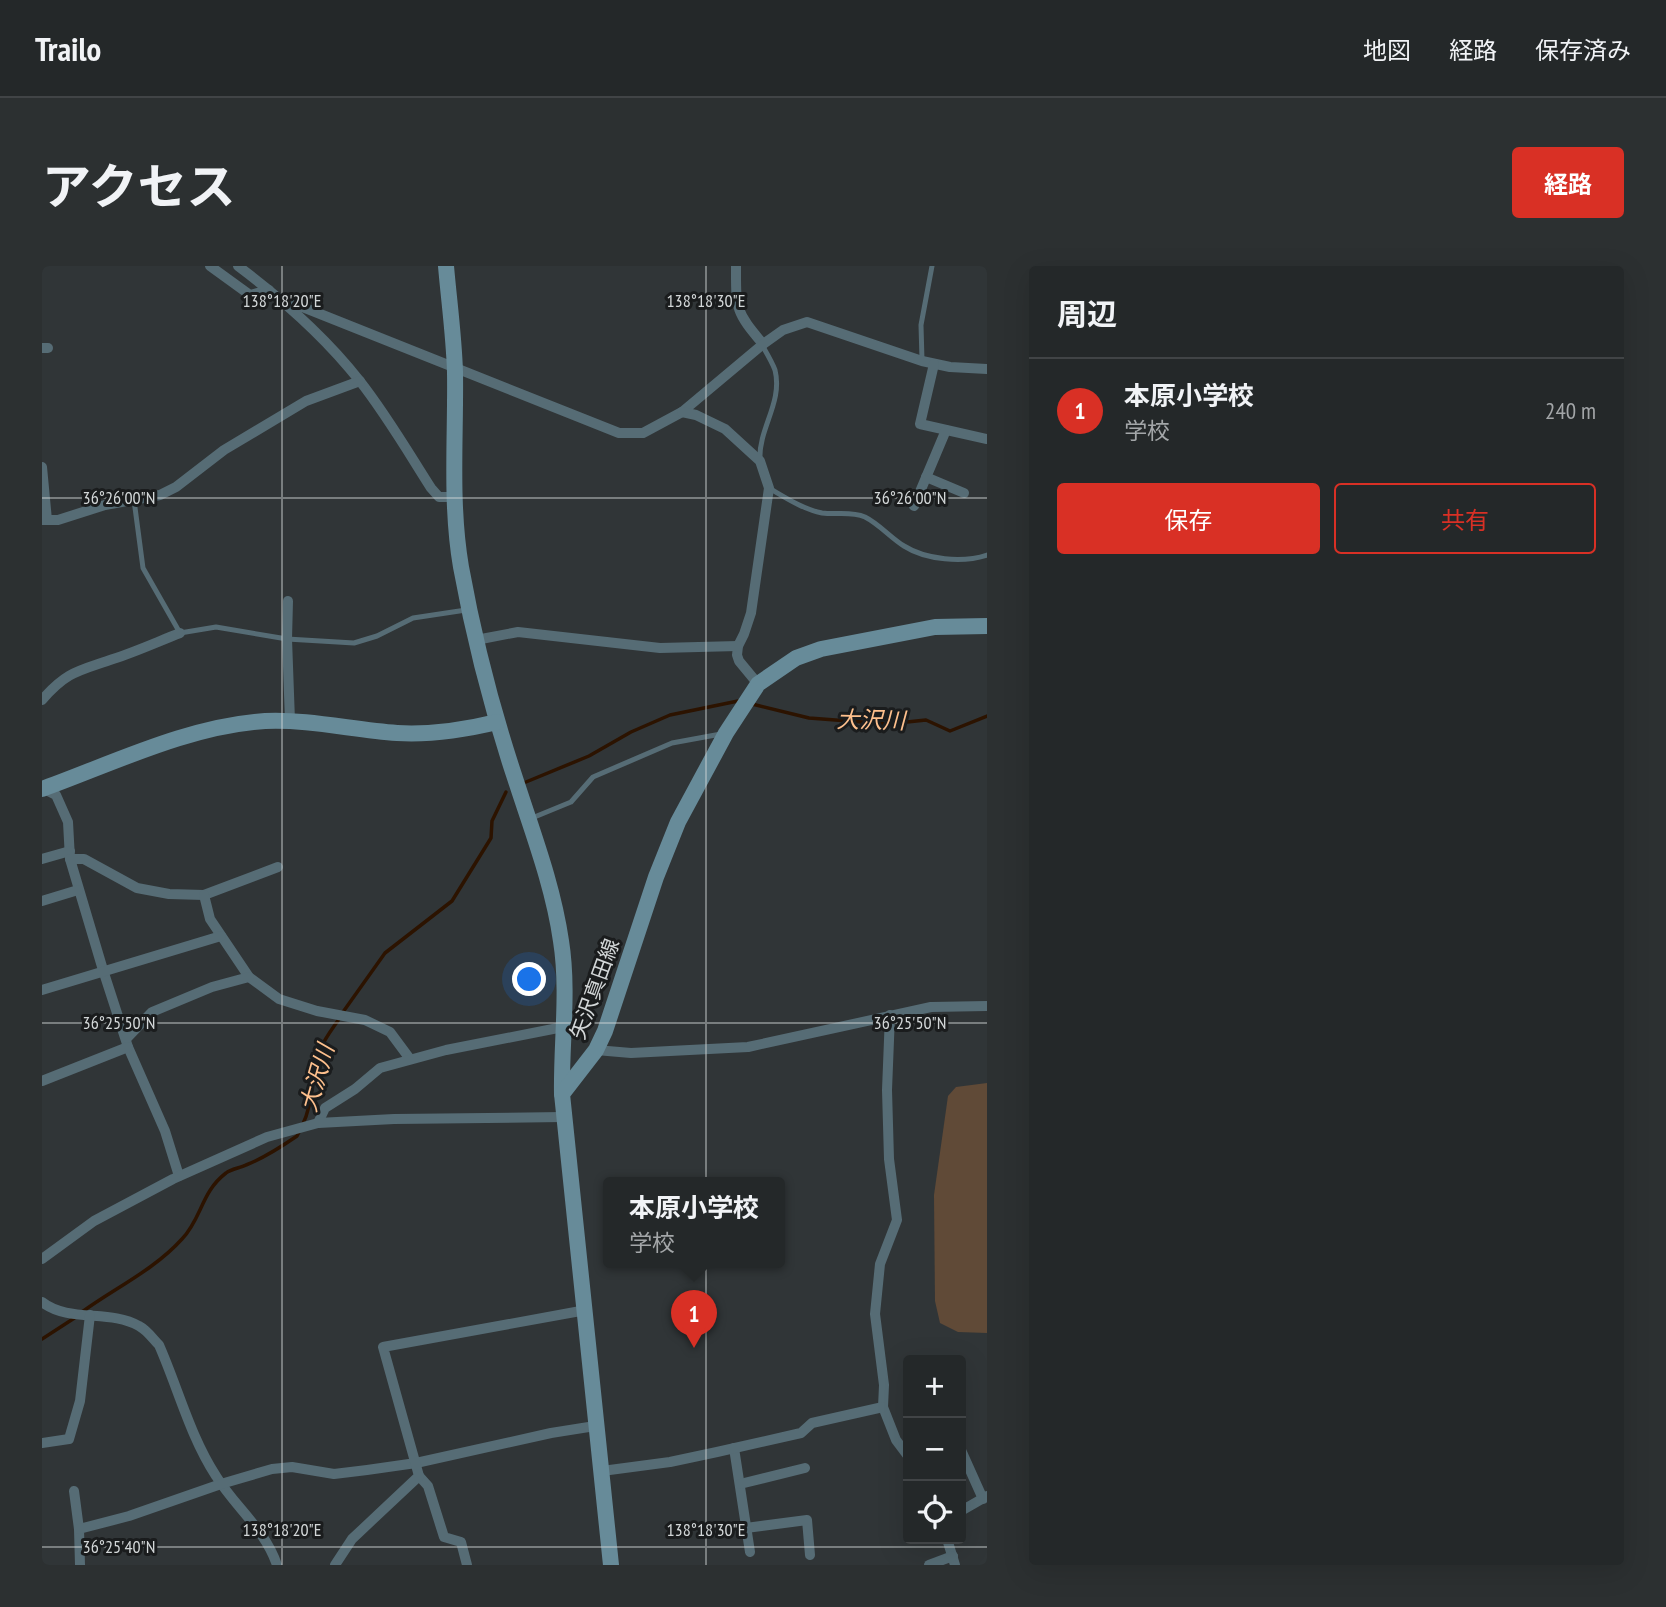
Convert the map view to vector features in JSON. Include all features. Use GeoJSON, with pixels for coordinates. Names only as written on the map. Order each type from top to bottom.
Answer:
{"type":"FeatureCollection","features":[{"type":"Feature","properties":{"kind":"street"},"geometry":{"type":"LineString","coordinates":[[210,266],[250,295],[270,289]]}},
{"type":"Feature","properties":{"kind":"street"},"geometry":{"type":"LineString","coordinates":[[238,266],[248,270],[270,289],[340,357],[389,422],[431,488],[439,497],[455,497]]}},
{"type":"Feature","properties":{"kind":"street"},"geometry":{"type":"LineString","coordinates":[[446,266],[455,368],[457,540],[469,610],[497,722],[548,882],[561,940],[564,986],[563,1116],[586,1310],[595,1426],[611,1565]]}},
{"type":"Feature","properties":{"kind":"street"},"geometry":{"type":"LineString","coordinates":[[736,266],[738,310],[742,320],[763,344]]}},
{"type":"Feature","properties":{"kind":"street"},"geometry":{"type":"LineString","coordinates":[[280,298],[619,433],[643,433],[682,412],[763,344],[783,330],[807,322],[922,362],[987,369]]}},
{"type":"Feature","properties":{"kind":"street"},"geometry":{"type":"LineString","coordinates":[[934,364],[920,424],[987,439]]}},
{"type":"Feature","properties":{"kind":"street"},"geometry":{"type":"LineString","coordinates":[[42,467],[44,520],[58,520],[105,505],[160,495],[176,487],[224,450],[306,401],[360,381]]}},
{"type":"Feature","properties":{"kind":"street"},"geometry":{"type":"LineString","coordinates":[[682,412],[696,415],[725,429],[760,461],[769,488],[751,613],[737,646],[739,661],[758,684]]}},
{"type":"Feature","properties":{"kind":"street"},"geometry":{"type":"LineString","coordinates":[[914,506],[946,430]]}},
{"type":"Feature","properties":{"kind":"street"},"geometry":{"type":"LineString","coordinates":[[926,477],[964,493]]}},
{"type":"Feature","properties":{"kind":"street"},"geometry":{"type":"LineString","coordinates":[[288,601],[290,721]]}},
{"type":"Feature","properties":{"kind":"street","name":"矢沢真田線"},"geometry":{"type":"LineString","coordinates":[[562,1094],[596,1051],[615,1006],[656,877],[678,822],[726,733],[758,684],[796,658],[821,649],[934,627],[987,626]]}},
{"type":"Feature","properties":{"kind":"street"},"geometry":{"type":"LineString","coordinates":[[476,640],[518,632],[660,648],[737,646]]}},
{"type":"Feature","properties":{"kind":"street"},"geometry":{"type":"LineString","coordinates":[[42,700],[77,670],[180,633]]}},
{"type":"Feature","properties":{"kind":"street"},"geometry":{"type":"LineString","coordinates":[[42,788],[200,732],[234,724],[290,721],[410,733],[466,729],[497,722]]}},
{"type":"Feature","properties":{"kind":"street"},"geometry":{"type":"LineString","coordinates":[[42,788],[56,795],[68,822],[70,855],[78,890],[103,970],[127,1043],[165,1131],[179,1176]]}},
{"type":"Feature","properties":{"kind":"street"},"geometry":{"type":"LineString","coordinates":[[42,859],[70,855],[84,859],[137,888],[169,894],[204,895],[278,867]]}},
{"type":"Feature","properties":{"kind":"street"},"geometry":{"type":"LineString","coordinates":[[42,901],[78,890]]}},
{"type":"Feature","properties":{"kind":"street"},"geometry":{"type":"LineString","coordinates":[[204,895],[210,919],[249,977],[279,999],[317,1011],[365,1020],[390,1032],[410,1059]]}},
{"type":"Feature","properties":{"kind":"street"},"geometry":{"type":"LineString","coordinates":[[42,990],[221,936]]}},
{"type":"Feature","properties":{"kind":"street"},"geometry":{"type":"LineString","coordinates":[[42,1081],[127,1043],[152,1012],[212,987],[249,977]]}},
{"type":"Feature","properties":{"kind":"street"},"geometry":{"type":"LineString","coordinates":[[596,1051],[631,1053],[748,1047],[932,1007],[987,1006]]}},
{"type":"Feature","properties":{"kind":"street"},"geometry":{"type":"LineString","coordinates":[[890,1015],[889,1159],[897,1220],[880,1264],[875,1314],[884,1385],[883,1407],[896,1440],[903,1449]]}},
{"type":"Feature","properties":{"kind":"street"},"geometry":{"type":"LineString","coordinates":[[318,1123],[326,1108],[380,1068],[410,1059],[563,1027]]}},
{"type":"Feature","properties":{"kind":"street"},"geometry":{"type":"LineString","coordinates":[[42,1259],[94,1221],[179,1176],[267,1137],[318,1123],[373,1119],[563,1116]]}},
{"type":"Feature","properties":{"kind":"street"},"geometry":{"type":"LineString","coordinates":[[42,1302],[74,1314],[116,1318],[140,1326],[159,1345],[206,1458],[221,1483],[267,1542],[277,1565]]}},
{"type":"Feature","properties":{"kind":"street"},"geometry":{"type":"LineString","coordinates":[[467,1565],[461,1542],[444,1537],[428,1486],[419,1476],[383,1347],[586,1310]]}},
{"type":"Feature","properties":{"kind":"street"},"geometry":{"type":"LineString","coordinates":[[42,1443],[69,1439],[80,1401],[90,1315]]}},
{"type":"Feature","properties":{"kind":"street"},"geometry":{"type":"LineString","coordinates":[[602,1471],[670,1462],[801,1433],[812,1423],[883,1407]]}},
{"type":"Feature","properties":{"kind":"street"},"geometry":{"type":"LineString","coordinates":[[79,1529],[129,1516],[221,1483],[272,1469],[292,1466],[334,1474],[416,1462],[595,1426]]}},
{"type":"Feature","properties":{"kind":"street"},"geometry":{"type":"LineString","coordinates":[[734,1448],[750,1552]]}},
{"type":"Feature","properties":{"kind":"street"},"geometry":{"type":"LineString","coordinates":[[966,1460],[985,1498],[966,1508]]}},
{"type":"Feature","properties":{"kind":"street"},"geometry":{"type":"LineString","coordinates":[[740,1483],[805,1468]]}},
{"type":"Feature","properties":{"kind":"street"},"geometry":{"type":"LineString","coordinates":[[335,1565],[352,1539],[419,1476]]}},
{"type":"Feature","properties":{"kind":"street"},"geometry":{"type":"LineString","coordinates":[[74,1492],[80,1565]]}},
{"type":"Feature","properties":{"kind":"street"},"geometry":{"type":"LineString","coordinates":[[746,1528],[807,1520],[810,1555]]}},
{"type":"Feature","properties":{"kind":"street"},"geometry":{"type":"LineString","coordinates":[[929,1565],[954,1561],[949,1544]]}},
{"type":"Feature","properties":{"kind":"lane"},"geometry":{"type":"LineString","coordinates":[[922,362],[921,325],[932,266]]}},
{"type":"Feature","properties":{"kind":"lane"},"geometry":{"type":"LineString","coordinates":[[760,461],[759,443],[776,400],[775,370],[763,344]]}},
{"type":"Feature","properties":{"kind":"lane"},"geometry":{"type":"LineString","coordinates":[[769,488],[799,505],[824,513],[849,513],[865,517],[906,548],[922,553],[953,561],[987,555]]}},
{"type":"Feature","properties":{"kind":"lane"},"geometry":{"type":"LineString","coordinates":[[134,500],[143,568],[180,633],[216,627],[287,639],[354,643],[413,618],[469,610]]}},
{"type":"Feature","properties":{"kind":"lane"},"geometry":{"type":"LineString","coordinates":[[529,819],[571,802],[593,777],[672,743],[726,733]]}},
{"type":"Feature","properties":{"kind":"shaded area"},"geometry":{"type":"Polygon","coordinates":[[[987,1083],[987,1333],[958,1332],[940,1323],[935,1301],[934,1195],[948,1096],[956,1087],[987,1083]]]}},
{"type":"Feature","properties":{"kind":"waterway","name":"大沢川"},"geometry":{"type":"LineString","coordinates":[[526,782],[589,756],[631,732],[670,715],[738,701]]}},
{"type":"Feature","properties":{"kind":"waterway","name":"大沢川"},"geometry":{"type":"LineString","coordinates":[[752,704],[809,718],[888,724],[926,720],[950,731],[987,716]]}},
{"type":"Feature","properties":{"kind":"waterway","name":"大沢川"},"geometry":{"type":"LineString","coordinates":[[343,1012],[385,953],[452,901],[491,838],[492,821],[506,792]]}},
{"type":"Feature","properties":{"kind":"waterway","name":"大沢川"},"geometry":{"type":"LineString","coordinates":[[302,1126],[321,1048],[339,1019]]}},
{"type":"Feature","properties":{"kind":"waterway","name":"大沢川"},"geometry":{"type":"LineString","coordinates":[[82,1312],[171,1250],[189,1231],[211,1188],[226,1173],[266,1156],[299,1132]]}},
{"type":"Feature","properties":{"kind":"waterway","name":"大沢川"},"geometry":{"type":"LineString","coordinates":[[42,1339],[76,1317]]}},
{"type":"Feature","properties":{"kind":"place","name":"本原小学校"},"geometry":{"type":"Point","coordinates":[694,1348]}}]}
